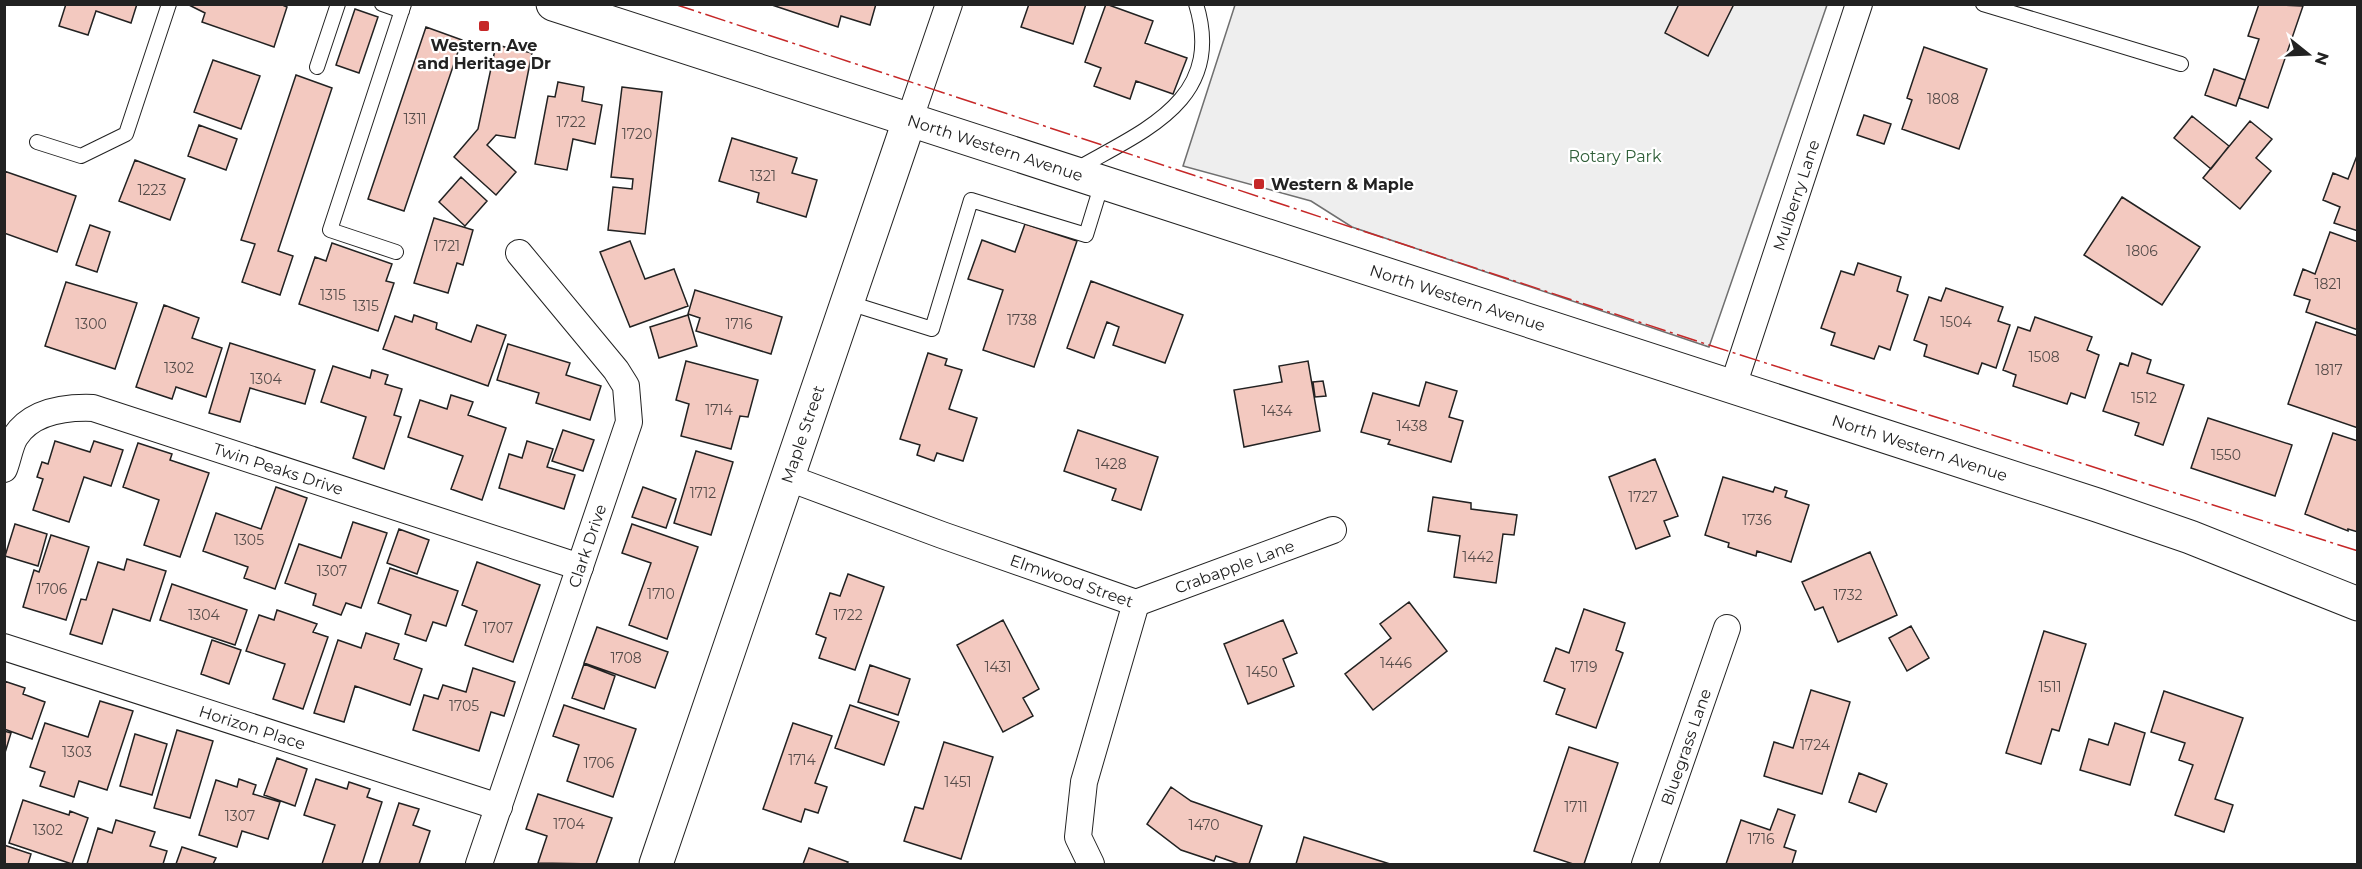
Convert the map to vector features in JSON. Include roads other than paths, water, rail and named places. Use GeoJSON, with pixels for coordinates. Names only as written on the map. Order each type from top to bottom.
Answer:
{"type":"FeatureCollection","features":[{"type":"Feature","properties":{"kind":"main road","name":"North Western Avenue"},"geometry":{"type":"LineString","coordinates":[[553,4],[1733,386],[2190,537],[2358,604]]}},
{"type":"Feature","properties":{"kind":"main road","name":"Maple Street"},"geometry":{"type":"LineString","coordinates":[[656,864],[909,121]]}},
{"type":"Feature","properties":{"kind":"street","name":"Maple Street"},"geometry":{"type":"LineString","coordinates":[[909,121],[949,4]]}},
{"type":"Feature","properties":{"kind":"street","name":"Mulberry Lane"},"geometry":{"type":"LineString","coordinates":[[1733,386],[1859,4]]}},
{"type":"Feature","properties":{"kind":"street","name":"Clark Drive"},"geometry":{"type":"LineString","coordinates":[[479,864],[629,422],[626,386],[616,370],[519,254]]}},
{"type":"Feature","properties":{"kind":"street","name":"Twin Peaks Drive"},"geometry":{"type":"LineString","coordinates":[[4,469],[15,437],[32,421],[53,411],[71,407],[93,408],[580,567]]}},
{"type":"Feature","properties":{"kind":"street","name":"Elmwood Street"},"geometry":{"type":"LineString","coordinates":[[786,477],[1136,603],[1084,782],[1078,837],[1091,864]]}},
{"type":"Feature","properties":{"kind":"street","name":"Crabapple Lane"},"geometry":{"type":"LineString","coordinates":[[1136,603],[1333,530]]}},
{"type":"Feature","properties":{"kind":"street","name":"Bluegrass Lane"},"geometry":{"type":"LineString","coordinates":[[1645,864],[1727,627]]}},
{"type":"Feature","properties":{"kind":"street","name":"Horizon Place"},"geometry":{"type":"LineString","coordinates":[[4,647],[499,807]]}},
{"type":"Feature","properties":{"kind":"lane"},"geometry":{"type":"LineString","coordinates":[[37,142],[81,156],[126,134],[169,4]]}},
{"type":"Feature","properties":{"kind":"lane"},"geometry":{"type":"LineString","coordinates":[[317,67],[338,4]]}},
{"type":"Feature","properties":{"kind":"lane"},"geometry":{"type":"LineString","coordinates":[[382,4],[403,8],[330,230],[396,252]]}},
{"type":"Feature","properties":{"kind":"lane"},"geometry":{"type":"LineString","coordinates":[[1070,173],[1155,125],[1183,98],[1200,62],[1202,33],[1196,4]]}},
{"type":"Feature","properties":{"kind":"lane"},"geometry":{"type":"LineString","coordinates":[[1983,4],[2181,64]]}},
{"type":"Feature","properties":{"kind":"lane"},"geometry":{"type":"LineString","coordinates":[[846,303],[932,329],[971,200],[1086,235],[1102,183]]}},
{"type":"Feature","properties":{"kind":"place","name":"Western Ave and Heritage Dr"},"geometry":{"type":"Point","coordinates":[484,26]}},
{"type":"Feature","properties":{"kind":"place","name":"Western & Maple"},"geometry":{"type":"Point","coordinates":[1259,184]}},
{"type":"Feature","properties":{"kind":"park label","name":"Rotary Park"},"geometry":{"type":"Point","coordinates":[1615,156]}}]}
